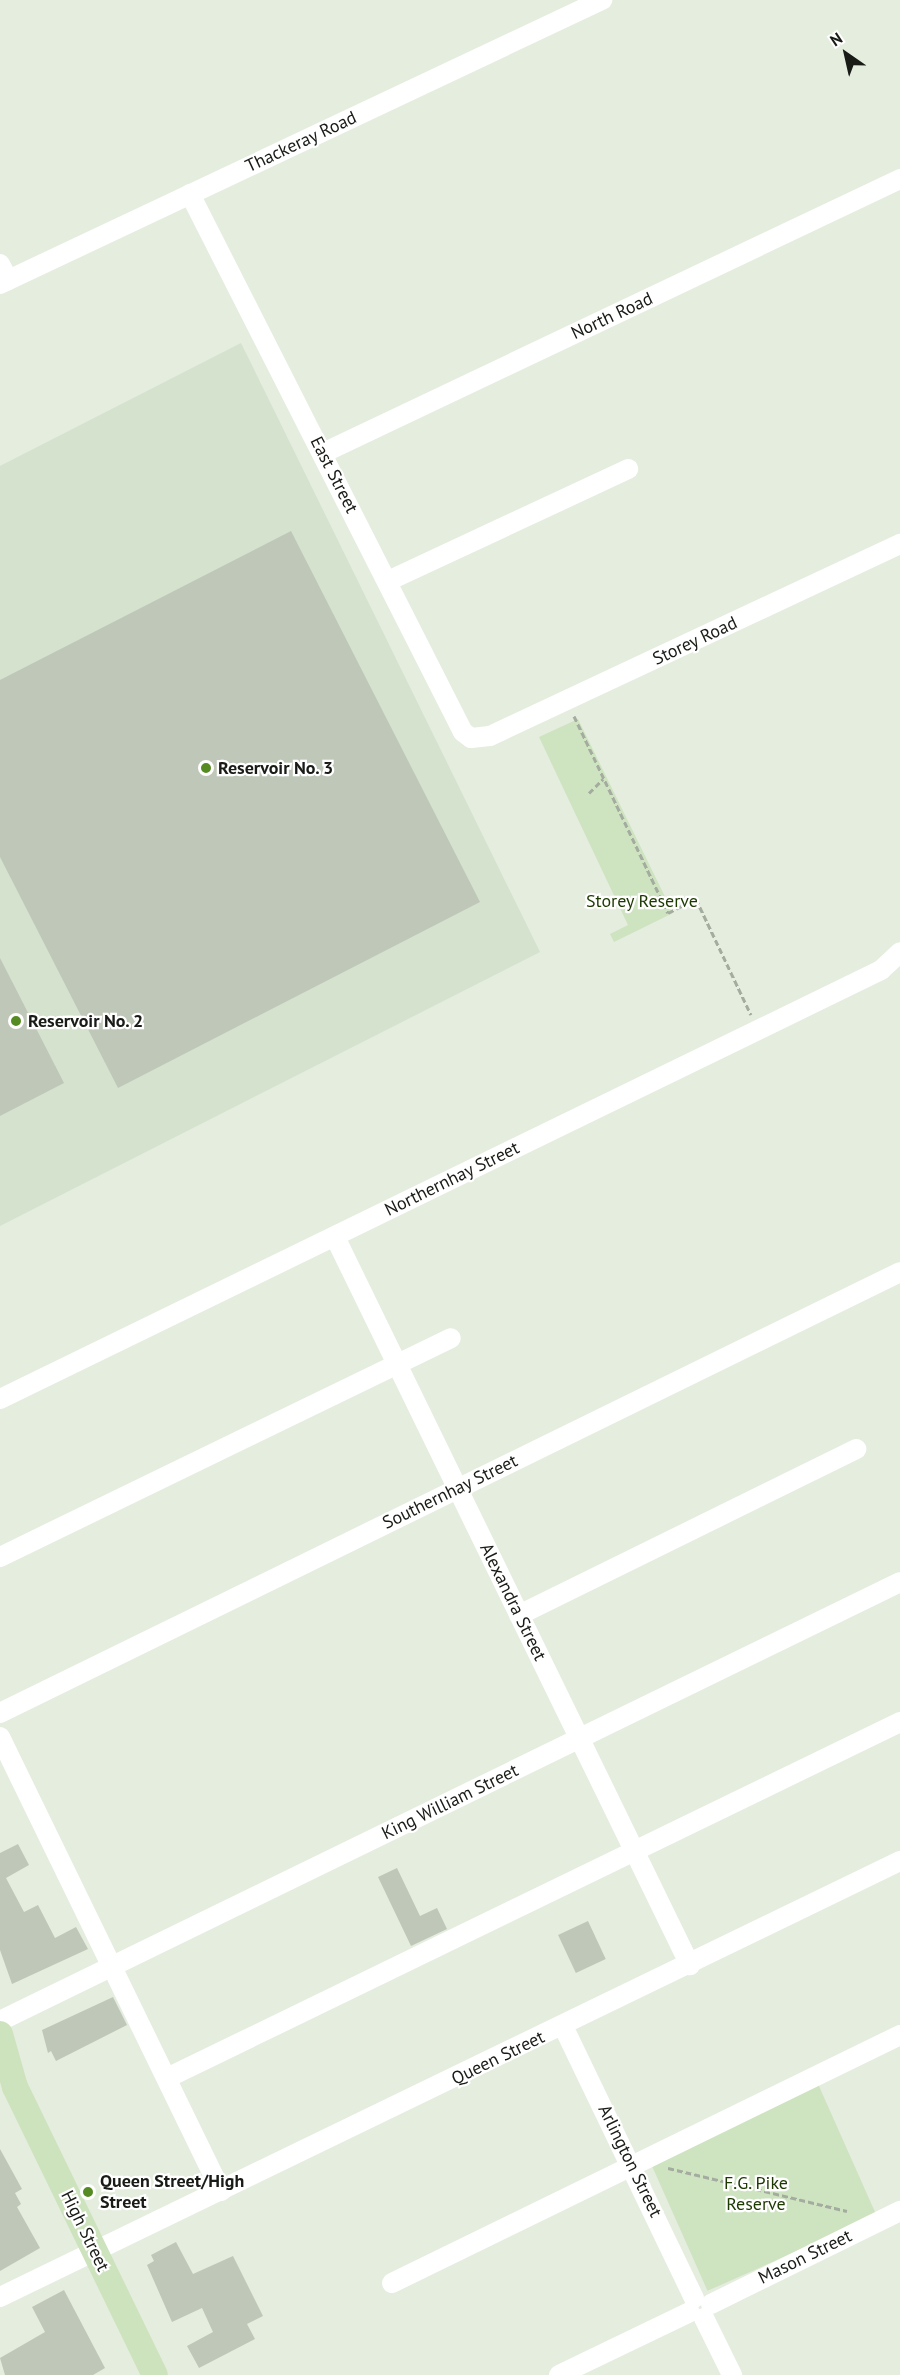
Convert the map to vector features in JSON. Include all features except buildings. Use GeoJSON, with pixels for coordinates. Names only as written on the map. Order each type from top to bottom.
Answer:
{"type":"FeatureCollection","features":[{"type":"Feature","properties":{"kind":"main road","name":"High Street"},"geometry":{"type":"LineString","coordinates":[[0,2034],[15,2087]]}},
{"type":"Feature","properties":{"kind":"main road","name":"High Street"},"geometry":{"type":"LineString","coordinates":[[0,2066],[15,2087],[155,2375]]}},
{"type":"Feature","properties":{"kind":"street","name":"Thackeray Road"},"geometry":{"type":"LineString","coordinates":[[3,276],[190,194],[602,0]]}},
{"type":"Feature","properties":{"kind":"street","name":"North Road"},"geometry":{"type":"LineString","coordinates":[[323,453],[900,179]]}},
{"type":"Feature","properties":{"kind":"street","name":"East Street"},"geometry":{"type":"LineString","coordinates":[[190,194],[463,732],[471,738],[490,736]]}},
{"type":"Feature","properties":{"kind":"street"},"geometry":{"type":"LineString","coordinates":[[388,581],[628,469]]}},
{"type":"Feature","properties":{"kind":"street","name":"Storey Road"},"geometry":{"type":"LineString","coordinates":[[490,736],[900,544]]}},
{"type":"Feature","properties":{"kind":"street","name":"Northernhay Street"},"geometry":{"type":"LineString","coordinates":[[0,1400],[336,1239],[881,970],[900,952]]}},
{"type":"Feature","properties":{"kind":"street","name":"Alexandra Street"},"geometry":{"type":"LineString","coordinates":[[336,1239],[690,1965]]}},
{"type":"Feature","properties":{"kind":"street","name":"Southernhay Street"},"geometry":{"type":"LineString","coordinates":[[0,1713],[900,1272]]}},
{"type":"Feature","properties":{"kind":"street"},"geometry":{"type":"LineString","coordinates":[[0,1557],[451,1338]]}},
{"type":"Feature","properties":{"kind":"street"},"geometry":{"type":"LineString","coordinates":[[519,1615],[856,1449]]}},
{"type":"Feature","properties":{"kind":"street","name":"King William Street"},"geometry":{"type":"LineString","coordinates":[[0,2022],[900,1582]]}},
{"type":"Feature","properties":{"kind":"street"},"geometry":{"type":"LineString","coordinates":[[167,2078],[900,1722]]}},
{"type":"Feature","properties":{"kind":"street"},"geometry":{"type":"LineString","coordinates":[[0,1737],[114,1966],[221,2192]]}},
{"type":"Feature","properties":{"kind":"street","name":"Queen Street"},"geometry":{"type":"LineString","coordinates":[[0,2297],[690,1965],[900,1861]]}},
{"type":"Feature","properties":{"kind":"street","name":"Arlington Street"},"geometry":{"type":"LineString","coordinates":[[563,2026],[634,2166],[732,2375]]}},
{"type":"Feature","properties":{"kind":"street"},"geometry":{"type":"LineString","coordinates":[[392,2283],[900,2035]]}},
{"type":"Feature","properties":{"kind":"street","name":"Mason Street"},"geometry":{"type":"LineString","coordinates":[[559,2375],[900,2211]]}},
{"type":"Feature","properties":{"kind":"path"},"geometry":{"type":"LineString","coordinates":[[574,716],[668,913],[696,899],[758,1030]]}},
{"type":"Feature","properties":{"kind":"path"},"geometry":{"type":"LineString","coordinates":[[589,794],[603,779]]}},
{"type":"Feature","properties":{"kind":"path"},"geometry":{"type":"LineString","coordinates":[[662,2167],[847,2211]]}},
{"type":"Feature","properties":{"kind":"shaded area"},"geometry":{"type":"Polygon","coordinates":[[[241,343],[540,952],[0,1226],[0,466],[241,343]]]}},
{"type":"Feature","properties":{"kind":"green space","name":"Storey Reserve"},"geometry":{"type":"Polygon","coordinates":[[[578,719],[673,913],[614,942],[610,934],[628,925],[539,737],[578,719]]]}},
{"type":"Feature","properties":{"kind":"green space","name":"F.G. Pike Reserve"},"geometry":{"type":"Polygon","coordinates":[[[818,2084],[877,2216],[708,2291],[649,2159],[818,2084]]]}},
{"type":"Feature","properties":{"kind":"place","name":"Reservoir No. 3"},"geometry":{"type":"Point","coordinates":[206,768]}},
{"type":"Feature","properties":{"kind":"place","name":"Reservoir No. 2"},"geometry":{"type":"Point","coordinates":[16,1021]}},
{"type":"Feature","properties":{"kind":"place","name":"Queen Street/High Street"},"geometry":{"type":"Point","coordinates":[88,2192]}}]}
